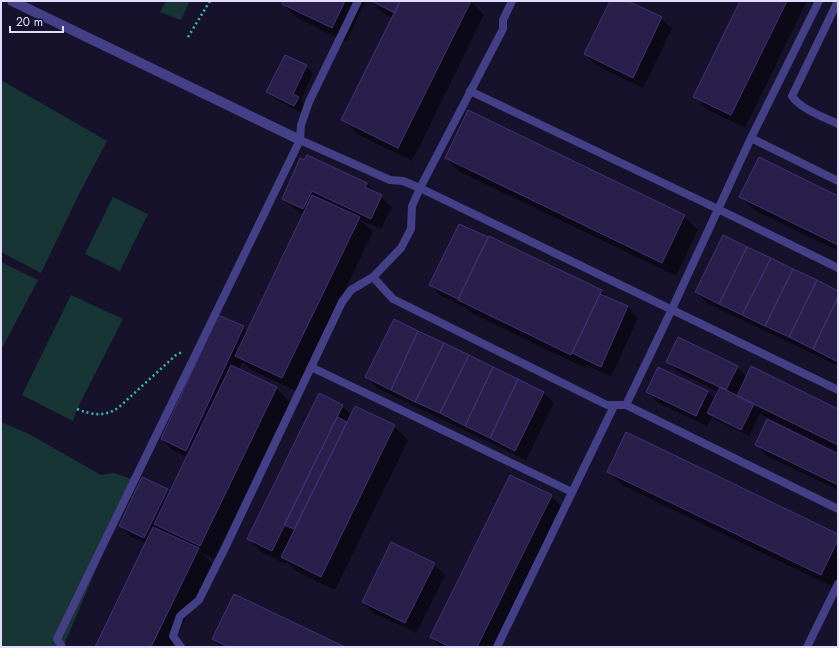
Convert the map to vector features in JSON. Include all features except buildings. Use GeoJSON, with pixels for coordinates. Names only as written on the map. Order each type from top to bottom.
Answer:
{"type":"FeatureCollection","features":[{"type":"Feature","properties":{"kind":"street"},"geometry":{"type":"LineString","coordinates":[[12,1],[300,140]]}},
{"type":"Feature","properties":{"kind":"lane"},"geometry":{"type":"LineString","coordinates":[[62,647],[57,639],[300,140],[301,124],[309,102],[358,1]]}},
{"type":"Feature","properties":{"kind":"lane"},"geometry":{"type":"LineString","coordinates":[[181,647],[173,636],[180,616],[199,600],[342,302],[351,290],[373,277],[401,248],[411,229],[412,206],[420,188],[503,28],[503,20],[512,1]]}},
{"type":"Feature","properties":{"kind":"lane"},"geometry":{"type":"LineString","coordinates":[[626,405],[751,138],[819,1]]}},
{"type":"Feature","properties":{"kind":"lane"},"geometry":{"type":"LineString","coordinates":[[838,2],[792,96],[796,102],[838,124]]}},
{"type":"Feature","properties":{"kind":"lane"},"geometry":{"type":"LineString","coordinates":[[470,91],[838,268]]}},
{"type":"Feature","properties":{"kind":"lane"},"geometry":{"type":"LineString","coordinates":[[751,138],[838,181]]}},
{"type":"Feature","properties":{"kind":"lane"},"geometry":{"type":"LineString","coordinates":[[300,140],[390,180],[403,181],[420,188],[838,390]]}},
{"type":"Feature","properties":{"kind":"lane"},"geometry":{"type":"LineString","coordinates":[[373,277],[393,299],[607,405],[626,405],[838,509]]}},
{"type":"Feature","properties":{"kind":"lane"},"geometry":{"type":"LineString","coordinates":[[310,367],[572,492]]}},
{"type":"Feature","properties":{"kind":"lane"},"geometry":{"type":"LineString","coordinates":[[496,647],[614,406]]}},
{"type":"Feature","properties":{"kind":"lane"},"geometry":{"type":"LineString","coordinates":[[807,647],[838,584]]}},
{"type":"Feature","properties":{"kind":"path"},"geometry":{"type":"LineString","coordinates":[[188,37],[210,1]]}},
{"type":"Feature","properties":{"kind":"path"},"geometry":{"type":"LineString","coordinates":[[77,409],[91,414],[102,415],[111,413],[176,355],[204,337]]}},
{"type":"Feature","properties":{"kind":"green space"},"geometry":{"type":"Polygon","coordinates":[[[166,1],[190,1],[181,20],[160,12],[166,1]]]}},
{"type":"Feature","properties":{"kind":"green space"},"geometry":{"type":"Polygon","coordinates":[[[1,80],[107,141],[78,196],[41,273],[1,252],[1,80]]]}},
{"type":"Feature","properties":{"kind":"green space"},"geometry":{"type":"Polygon","coordinates":[[[113,197],[148,214],[120,271],[85,254],[113,197]]]}},
{"type":"Feature","properties":{"kind":"green space"},"geometry":{"type":"Polygon","coordinates":[[[1,262],[38,280],[1,350],[1,262]]]}},
{"type":"Feature","properties":{"kind":"green space"},"geometry":{"type":"Polygon","coordinates":[[[71,295],[123,319],[77,409],[73,421],[22,395],[71,295]]]}},
{"type":"Feature","properties":{"kind":"green space"},"geometry":{"type":"Polygon","coordinates":[[[1,422],[29,434],[101,475],[114,473],[134,480],[63,647],[1,647],[1,422]]]}}]}
